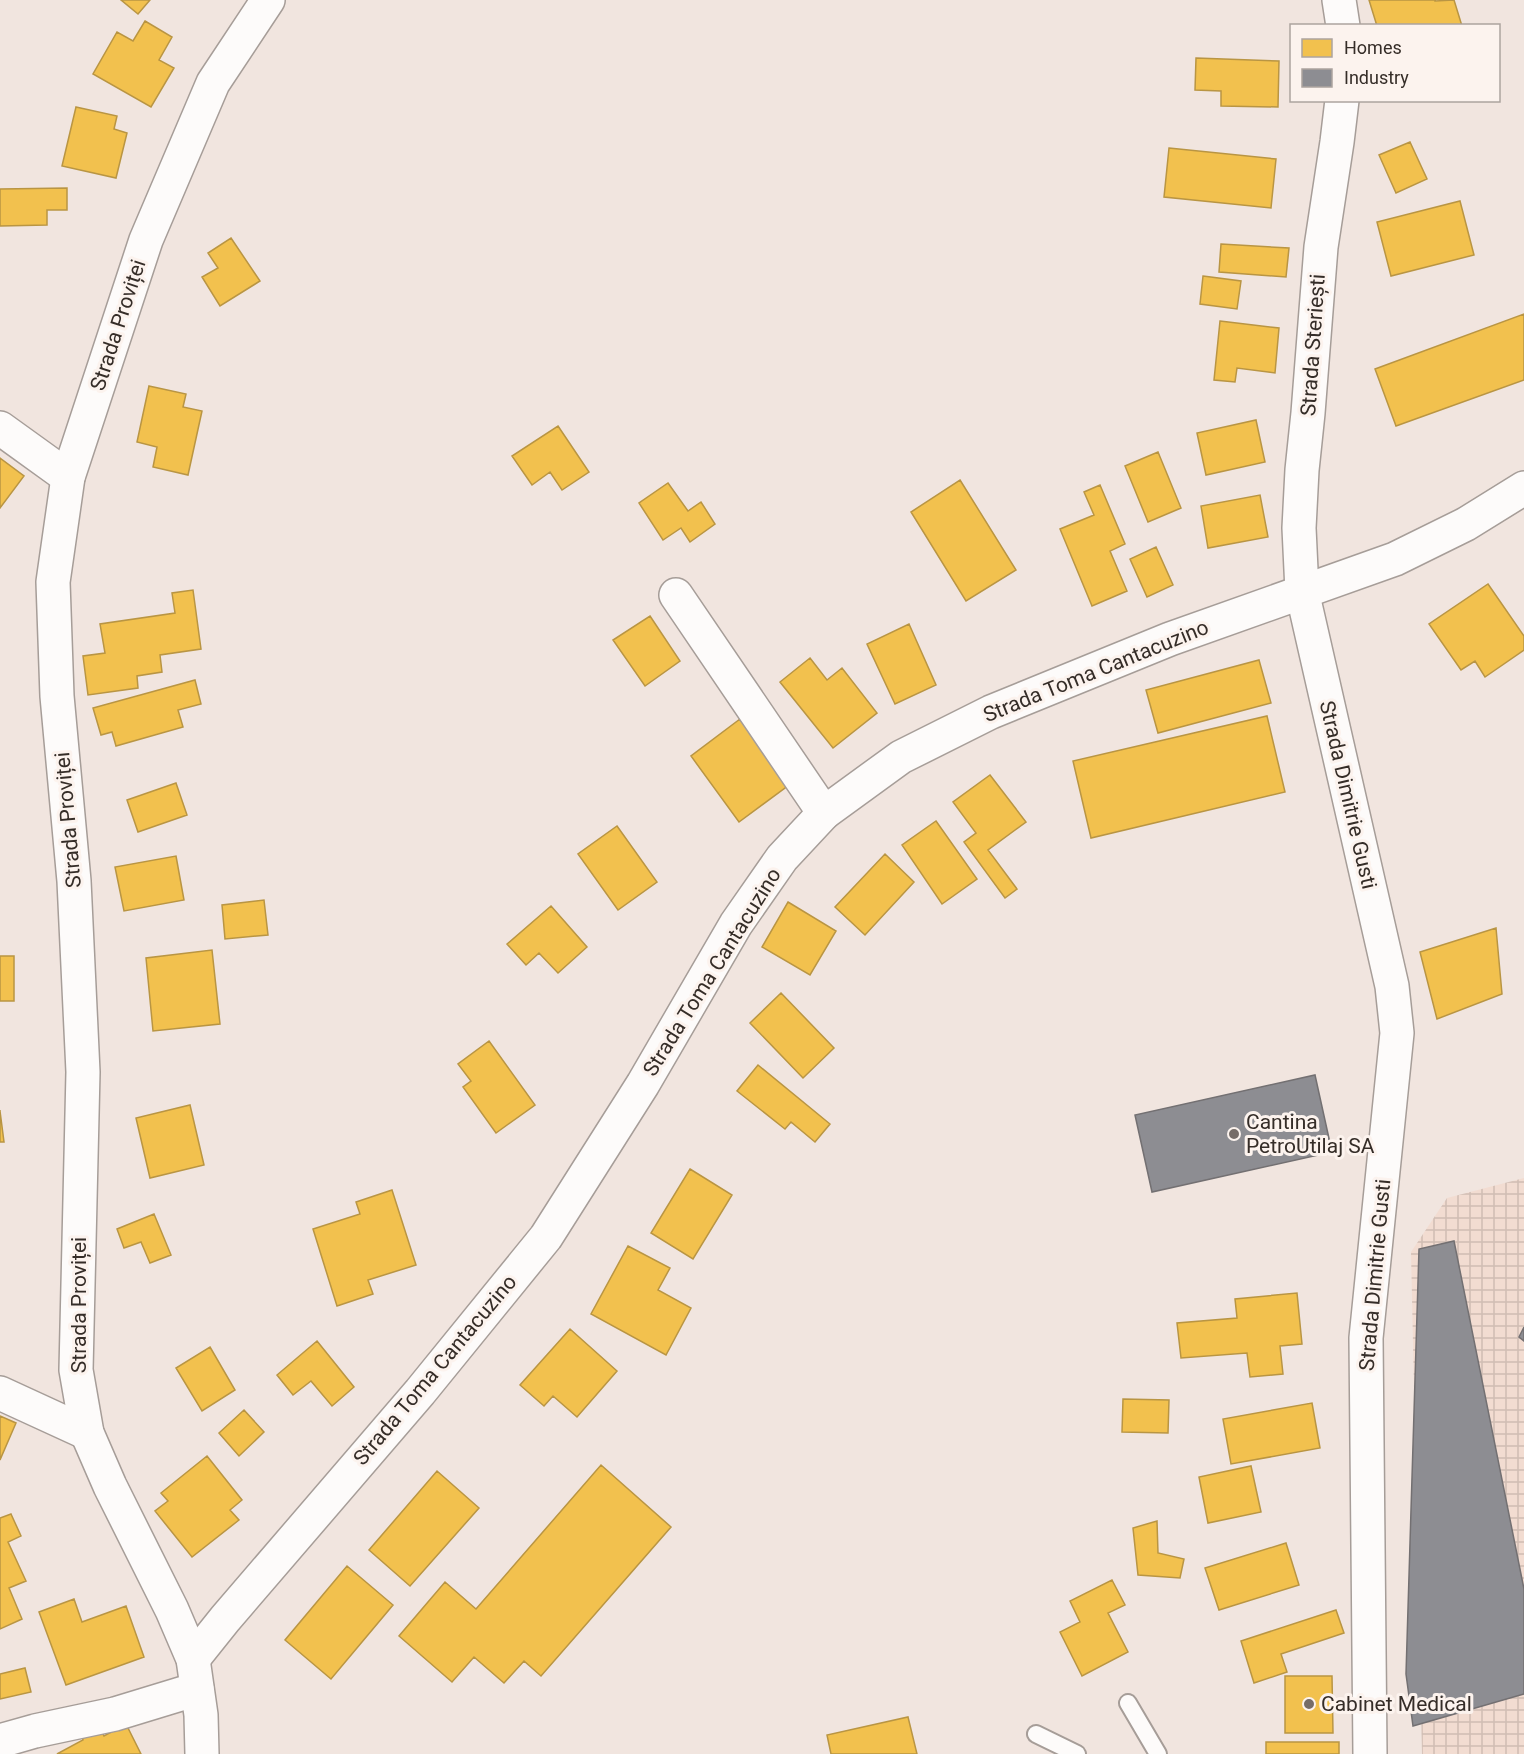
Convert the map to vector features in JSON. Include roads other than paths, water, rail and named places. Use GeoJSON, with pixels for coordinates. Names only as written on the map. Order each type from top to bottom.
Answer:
{"type":"FeatureCollection","features":[{"type":"Feature","properties":{"kind":"street","name":"Strada Proviței"},"geometry":{"type":"LineString","coordinates":[[202,1754],[201,1715],[195,1674],[172,1610],[110,1486],[87,1433],[76,1370],[83,1072],[74,881],[57,696],[53,582],[68,477],[146,240],[213,83],[268,0]]}},
{"type":"Feature","properties":{"kind":"street"},"geometry":{"type":"LineString","coordinates":[[1339,0],[1343,24]]}},
{"type":"Feature","properties":{"kind":"street","name":"Strada Steriești"},"geometry":{"type":"LineString","coordinates":[[1302,591],[1299,528],[1302,470],[1320,247],[1342,102]]}},
{"type":"Feature","properties":{"kind":"street"},"geometry":{"type":"LineString","coordinates":[[0,428],[68,477]]}},
{"type":"Feature","properties":{"kind":"street","name":"Strada Toma Cantacuzino"},"geometry":{"type":"LineString","coordinates":[[195,1674],[225,1619],[420,1392],[546,1237],[643,1084],[736,924],[782,858],[825,813],[901,757],[990,712],[1170,639],[1395,560],[1466,524],[1524,488]]}},
{"type":"Feature","properties":{"kind":"street","name":"Strada Dimitrie Gusti"},"geometry":{"type":"LineString","coordinates":[[1302,591],[1392,986],[1397,1033],[1366,1338],[1370,1754]]}},
{"type":"Feature","properties":{"kind":"street"},"geometry":{"type":"LineString","coordinates":[[676,595],[825,813]]}},
{"type":"Feature","properties":{"kind":"street"},"geometry":{"type":"LineString","coordinates":[[0,1393],[87,1433]]}},
{"type":"Feature","properties":{"kind":"street"},"geometry":{"type":"LineString","coordinates":[[0,1741],[115,1714],[195,1674]]}},
{"type":"Feature","properties":{"kind":"lane"},"geometry":{"type":"LineString","coordinates":[[1128,1703],[1158,1754]]}},
{"type":"Feature","properties":{"kind":"lane"},"geometry":{"type":"LineString","coordinates":[[1036,1734],[1077,1754]]}},
{"type":"Feature","properties":{"kind":"place","name":"Cantina PetroUtilaj SA"},"geometry":{"type":"Point","coordinates":[1234,1134]}},
{"type":"Feature","properties":{"kind":"place","name":"Cabinet Medical"},"geometry":{"type":"Point","coordinates":[1309,1704]}}]}
